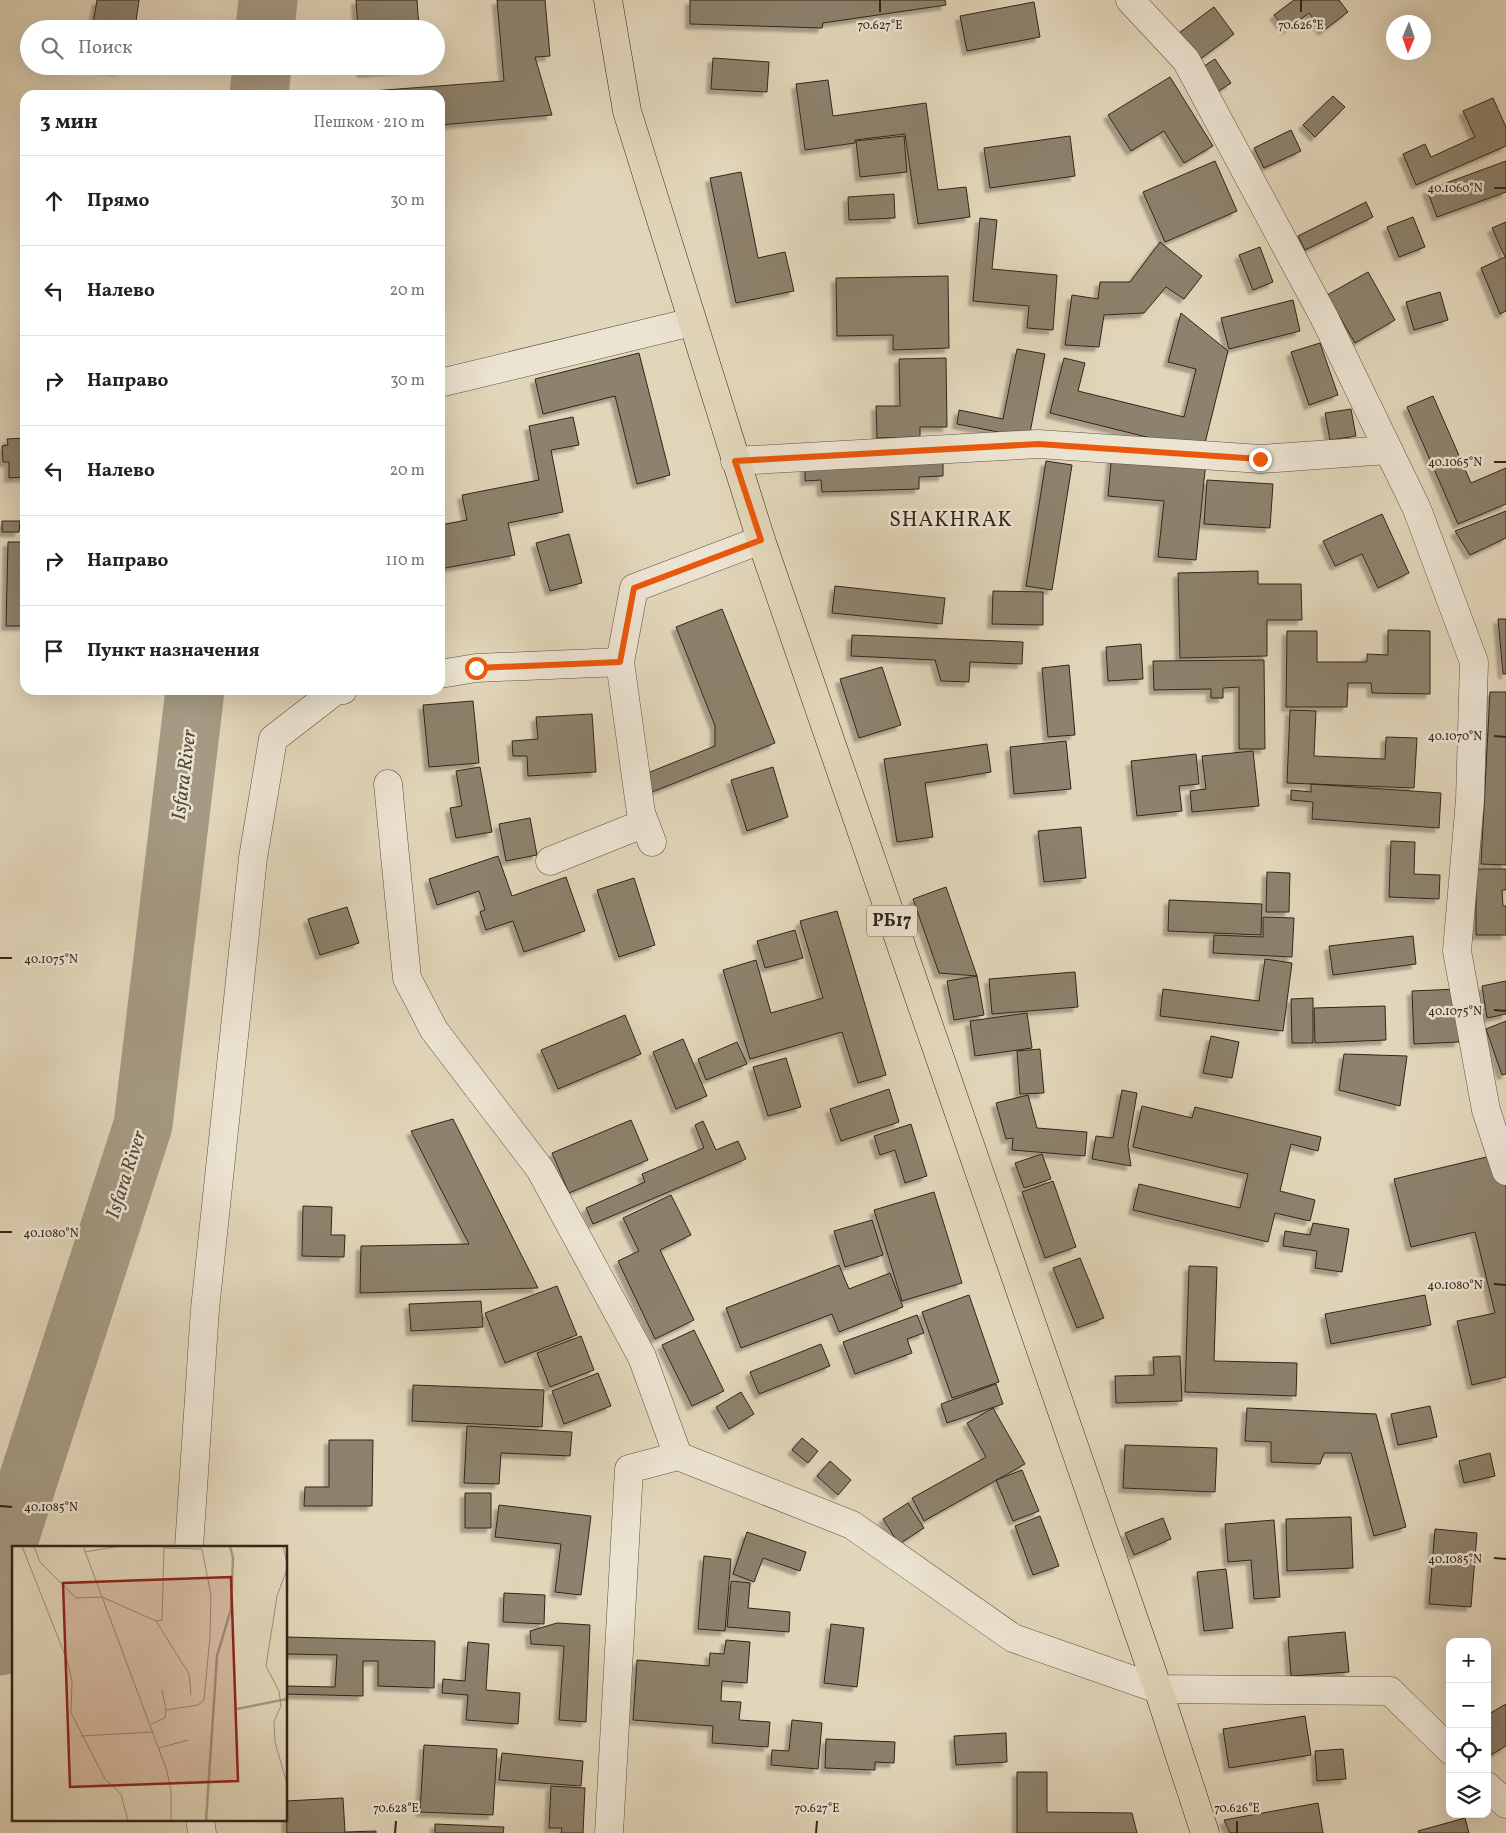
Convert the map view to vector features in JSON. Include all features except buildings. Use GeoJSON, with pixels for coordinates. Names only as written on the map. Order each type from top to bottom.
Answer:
{"type":"FeatureCollection","features":[{"type":"Feature","properties":{"kind":"main road","name":"РБ17"},"geometry":{"type":"LineString","coordinates":[[608,0],[628,111],[735,461],[1158,1689],[1205,1833]]}},
{"type":"Feature","properties":{"kind":"street"},"geometry":{"type":"LineString","coordinates":[[1130,0],[1186,60],[1324,318],[1417,509],[1474,662],[1470,800],[1457,951],[1486,1110],[1506,1172]]}},
{"type":"Feature","properties":{"kind":"street"},"geometry":{"type":"LineString","coordinates":[[445,382],[692,322]]}},
{"type":"Feature","properties":{"kind":"street"},"geometry":{"type":"LineString","coordinates":[[735,461],[1038,444],[1260,459],[1388,450]]}},
{"type":"Feature","properties":{"kind":"street"},"geometry":{"type":"LineString","coordinates":[[550,861],[649,832],[641,813],[620,662],[634,588],[761,540]]}},
{"type":"Feature","properties":{"kind":"street"},"geometry":{"type":"LineString","coordinates":[[445,673],[476,668],[620,662]]}},
{"type":"Feature","properties":{"kind":"street"},"geometry":{"type":"LineString","coordinates":[[189,1546],[206,1299],[253,858],[273,739],[330,695]]}},
{"type":"Feature","properties":{"kind":"street"},"geometry":{"type":"LineString","coordinates":[[388,784],[406,978],[434,1030],[540,1169],[642,1357],[678,1456]]}},
{"type":"Feature","properties":{"kind":"street"},"geometry":{"type":"LineString","coordinates":[[609,1833],[629,1470],[678,1456],[852,1525],[1013,1638],[1158,1689],[1390,1691],[1446,1746]]}},
{"type":"Feature","properties":{"kind":"street"},"geometry":{"type":"LineString","coordinates":[[1491,1790],[1506,1804]]}},
{"type":"Feature","properties":{"kind":"street"},"geometry":{"type":"LineString","coordinates":[[200,1820],[202,1833]]}},
{"type":"Feature","properties":{"kind":"waterway","name":"Isfara River"},"geometry":{"type":"LineString","coordinates":[[266,20],[268,0]]}},
{"type":"Feature","properties":{"kind":"waterway","name":"Isfara River"},"geometry":{"type":"LineString","coordinates":[[260,90],[261,75]]}},
{"type":"Feature","properties":{"kind":"waterway","name":"Isfara River"},"geometry":{"type":"LineString","coordinates":[[0,1646],[9,1539],[143,1125],[194,695]]}},
{"type":"Feature","properties":{"kind":"district","name":"SHAKHRAK"},"geometry":{"type":"Point","coordinates":[951,520]}},
{"type":"Feature","properties":{"kind":"route"},"geometry":{"type":"LineString","coordinates":[[476,668],[620,662],[634,588],[761,540],[735,461],[1038,444],[1260,459]]}}]}
